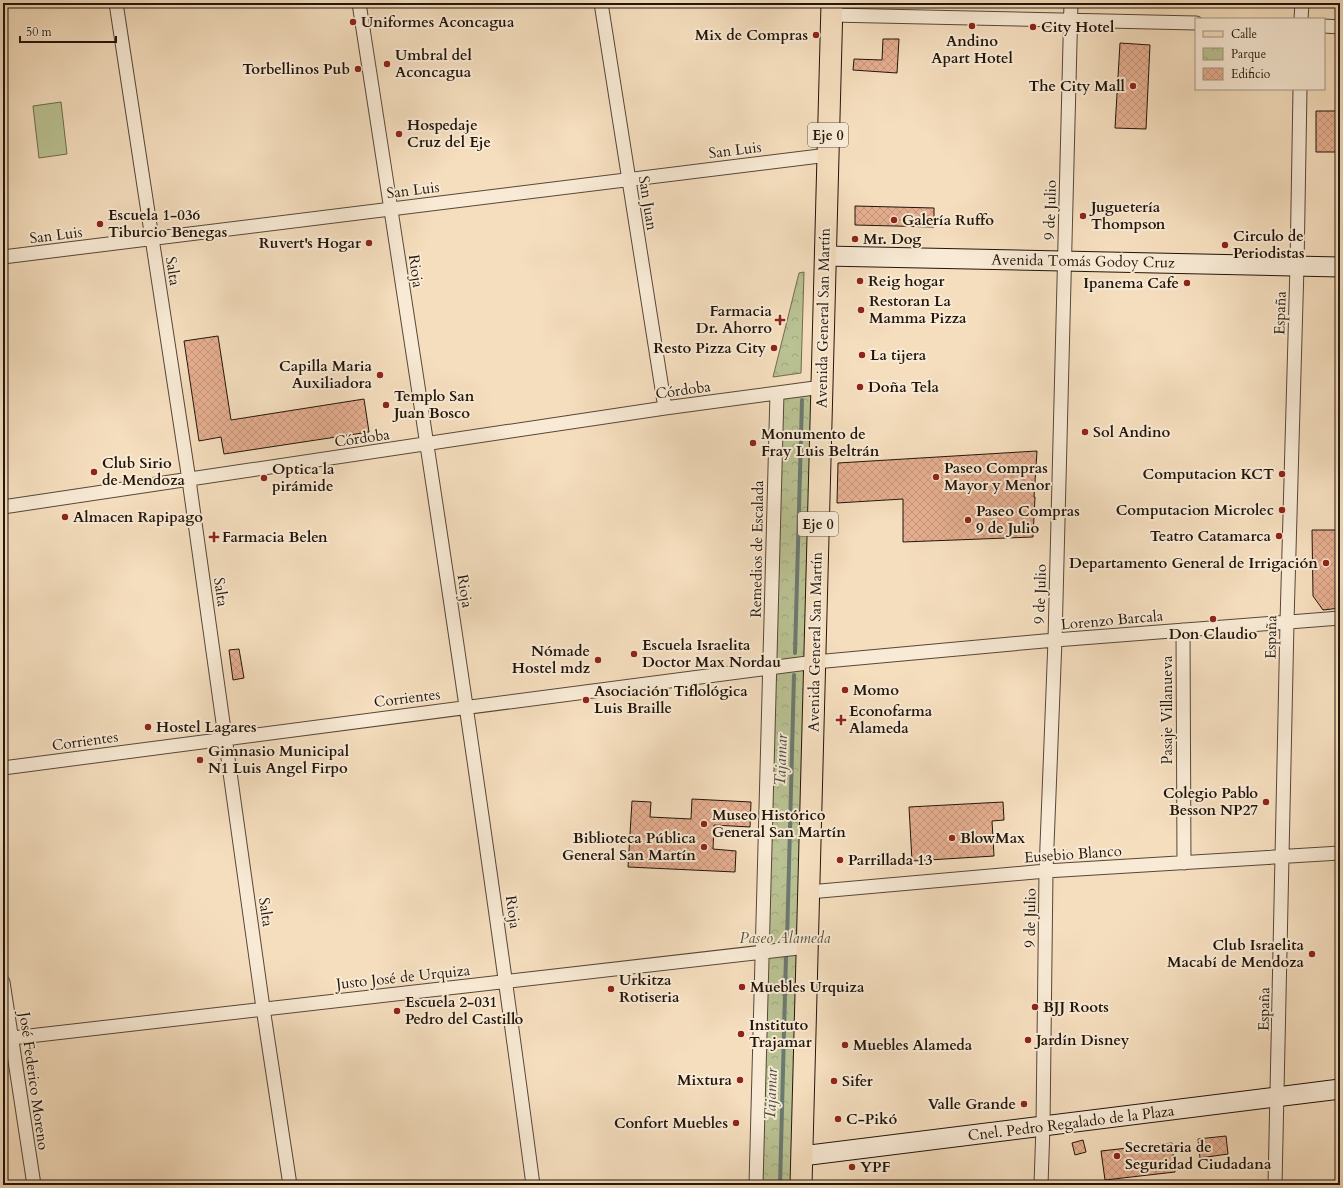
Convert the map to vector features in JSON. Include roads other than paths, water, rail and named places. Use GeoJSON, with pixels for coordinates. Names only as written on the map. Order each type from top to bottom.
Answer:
{"type":"FeatureCollection","features":[{"type":"Feature","properties":{"kind":"main road","name":"Avenida General San Martín"},"geometry":{"type":"LineString","coordinates":[[801,1185],[832,9]]}},
{"type":"Feature","properties":{"kind":"street","name":"Salta"},"geometry":{"type":"LineString","coordinates":[[116,3],[189,480],[263,1008],[290,1185]]}},
{"type":"Feature","properties":{"kind":"street","name":"Rioja"},"geometry":{"type":"LineString","coordinates":[[359,3],[467,706],[533,1185]]}},
{"type":"Feature","properties":{"kind":"street","name":"San Juan"},"geometry":{"type":"LineString","coordinates":[[601,3],[665,408]]}},
{"type":"Feature","properties":{"kind":"street","name":"9 de Julio"},"geometry":{"type":"LineString","coordinates":[[1041,1185],[1046,871],[1055,640],[1071,3]]}},
{"type":"Feature","properties":{"kind":"street"},"geometry":{"type":"LineString","coordinates":[[1302,3],[1302,18]]}},
{"type":"Feature","properties":{"kind":"street"},"geometry":{"type":"LineString","coordinates":[[832,9],[1071,20],[1195,23]]}},
{"type":"Feature","properties":{"kind":"street"},"geometry":{"type":"LineString","coordinates":[[1325,26],[1340,27]]}},
{"type":"Feature","properties":{"kind":"street","name":"España"},"geometry":{"type":"LineString","coordinates":[[1275,1185],[1300,90]]}},
{"type":"Feature","properties":{"kind":"street","name":"San Luis"},"geometry":{"type":"LineString","coordinates":[[3,257],[828,155]]}},
{"type":"Feature","properties":{"kind":"street","name":"Avenida Tomás Godoy Cruz"},"geometry":{"type":"LineString","coordinates":[[825,256],[1340,267]]}},
{"type":"Feature","properties":{"kind":"street","name":"Córdoba"},"geometry":{"type":"LineString","coordinates":[[3,507],[426,445],[665,408],[822,387]]}},
{"type":"Feature","properties":{"kind":"street","name":"Remedios de Escalada"},"geometry":{"type":"LineString","coordinates":[[756,1185],[777,393]]}},
{"type":"Feature","properties":{"kind":"street","name":"Lorenzo Barcala"},"geometry":{"type":"LineString","coordinates":[[815,662],[1055,640],[1340,618]]}},
{"type":"Feature","properties":{"kind":"street","name":"Pasaje Villanueva"},"geometry":{"type":"LineString","coordinates":[[1183,630],[1184,863]]}},
{"type":"Feature","properties":{"kind":"street","name":"Corrientes"},"geometry":{"type":"LineString","coordinates":[[3,768],[467,706],[815,662]]}},
{"type":"Feature","properties":{"kind":"street","name":"Eusebio Blanco"},"geometry":{"type":"LineString","coordinates":[[809,892],[1046,871],[1340,853]]}},
{"type":"Feature","properties":{"kind":"street","name":"Justo José de Urquiza"},"geometry":{"type":"LineString","coordinates":[[7,1038],[807,947]]}},
{"type":"Feature","properties":{"kind":"street","name":"José Federico Moreno"},"geometry":{"type":"LineString","coordinates":[[3,982],[7,1038],[34,1185]]}},
{"type":"Feature","properties":{"kind":"street","name":"Cnel. Pedro Regalado de la Plaza"},"geometry":{"type":"LineString","coordinates":[[802,1156],[1340,1090]]}},
{"type":"Feature","properties":{"kind":"waterway","name":"Tajamar"},"geometry":{"type":"LineString","coordinates":[[795,653],[802,400]]}},
{"type":"Feature","properties":{"kind":"waterway","name":"Tajamar"},"geometry":{"type":"LineString","coordinates":[[787,942],[794,675]]}},
{"type":"Feature","properties":{"kind":"waterway","name":"Tajamar"},"geometry":{"type":"LineString","coordinates":[[780,1185],[786,956]]}},
{"type":"Feature","properties":{"kind":"place","name":"Uniformes Aconcagua"},"geometry":{"type":"Point","coordinates":[353,22]}},
{"type":"Feature","properties":{"kind":"place","name":"Andino Apart Hotel"},"geometry":{"type":"Point","coordinates":[972,26]}},
{"type":"Feature","properties":{"kind":"place","name":"City Hotel"},"geometry":{"type":"Point","coordinates":[1033,27]}},
{"type":"Feature","properties":{"kind":"place","name":"Mix de Compras"},"geometry":{"type":"Point","coordinates":[816,35]}},
{"type":"Feature","properties":{"kind":"place","name":"Umbral del Aconcagua"},"geometry":{"type":"Point","coordinates":[387,64]}},
{"type":"Feature","properties":{"kind":"place","name":"Torbellinos Pub"},"geometry":{"type":"Point","coordinates":[358,69]}},
{"type":"Feature","properties":{"kind":"place","name":"The City Mall"},"geometry":{"type":"Point","coordinates":[1133,86]}},
{"type":"Feature","properties":{"kind":"place","name":"Hospedaje Cruz del Eje"},"geometry":{"type":"Point","coordinates":[399,134]}},
{"type":"Feature","properties":{"kind":"place","name":"Juguetería Thompson"},"geometry":{"type":"Point","coordinates":[1083,216]}},
{"type":"Feature","properties":{"kind":"place","name":"Galería Ruffo"},"geometry":{"type":"Point","coordinates":[894,220]}},
{"type":"Feature","properties":{"kind":"place","name":"Escuela 1-036 Tiburcio Benegas"},"geometry":{"type":"Point","coordinates":[100,224]}},
{"type":"Feature","properties":{"kind":"place","name":"Mr. Dog"},"geometry":{"type":"Point","coordinates":[855,239]}},
{"type":"Feature","properties":{"kind":"place","name":"Ruvert's Hogar"},"geometry":{"type":"Point","coordinates":[369,243]}},
{"type":"Feature","properties":{"kind":"place","name":"Circulo de Periodistas"},"geometry":{"type":"Point","coordinates":[1225,245]}},
{"type":"Feature","properties":{"kind":"place","name":"Reig hogar"},"geometry":{"type":"Point","coordinates":[860,281]}},
{"type":"Feature","properties":{"kind":"place","name":"Ipanema Cafe"},"geometry":{"type":"Point","coordinates":[1187,283]}},
{"type":"Feature","properties":{"kind":"place","name":"Restoran La Mamma Pizza"},"geometry":{"type":"Point","coordinates":[861,310]}},
{"type":"Feature","properties":{"kind":"place","name":"Farmacia Dr. Ahorro"},"geometry":{"type":"Point","coordinates":[780,320]}},
{"type":"Feature","properties":{"kind":"place","name":"Resto Pizza City"},"geometry":{"type":"Point","coordinates":[774,348]}},
{"type":"Feature","properties":{"kind":"place","name":"La tijera"},"geometry":{"type":"Point","coordinates":[862,355]}},
{"type":"Feature","properties":{"kind":"place","name":"Capilla Maria Auxiliadora"},"geometry":{"type":"Point","coordinates":[380,375]}},
{"type":"Feature","properties":{"kind":"place","name":"Doña Tela"},"geometry":{"type":"Point","coordinates":[860,387]}},
{"type":"Feature","properties":{"kind":"place","name":"Templo San Juan Bosco"},"geometry":{"type":"Point","coordinates":[386,405]}},
{"type":"Feature","properties":{"kind":"place","name":"Sol Andino"},"geometry":{"type":"Point","coordinates":[1085,432]}},
{"type":"Feature","properties":{"kind":"place","name":"Monumento de Fray Luis Beltrán"},"geometry":{"type":"Point","coordinates":[753,443]}},
{"type":"Feature","properties":{"kind":"place","name":"Club Sirio de Mendoza"},"geometry":{"type":"Point","coordinates":[94,472]}},
{"type":"Feature","properties":{"kind":"place","name":"Computacion KCT"},"geometry":{"type":"Point","coordinates":[1282,474]}},
{"type":"Feature","properties":{"kind":"place","name":"Paseo Compras Mayor y Menor"},"geometry":{"type":"Point","coordinates":[936,477]}},
{"type":"Feature","properties":{"kind":"place","name":"Optica la pirámide"},"geometry":{"type":"Point","coordinates":[264,478]}},
{"type":"Feature","properties":{"kind":"place","name":"Computacion Microlec"},"geometry":{"type":"Point","coordinates":[1282,510]}},
{"type":"Feature","properties":{"kind":"place","name":"Almacen Rapipago"},"geometry":{"type":"Point","coordinates":[65,517]}},
{"type":"Feature","properties":{"kind":"place","name":"Paseo Compras 9 de Julio"},"geometry":{"type":"Point","coordinates":[968,520]}},
{"type":"Feature","properties":{"kind":"place","name":"Teatro Catamarca"},"geometry":{"type":"Point","coordinates":[1279,536]}},
{"type":"Feature","properties":{"kind":"place","name":"Farmacia Belen"},"geometry":{"type":"Point","coordinates":[214,537]}},
{"type":"Feature","properties":{"kind":"place","name":"Departamento General de Irrigación"},"geometry":{"type":"Point","coordinates":[1326,563]}},
{"type":"Feature","properties":{"kind":"place","name":"Don Claudio"},"geometry":{"type":"Point","coordinates":[1213,619]}},
{"type":"Feature","properties":{"kind":"place","name":"Escuela Israelita Doctor Max Nordau"},"geometry":{"type":"Point","coordinates":[634,654]}},
{"type":"Feature","properties":{"kind":"place","name":"Nómade Hostel mdz"},"geometry":{"type":"Point","coordinates":[598,660]}},
{"type":"Feature","properties":{"kind":"place","name":"Momo"},"geometry":{"type":"Point","coordinates":[845,690]}},
{"type":"Feature","properties":{"kind":"place","name":"Asociación Tiflológica Luis Braille"},"geometry":{"type":"Point","coordinates":[586,700]}},
{"type":"Feature","properties":{"kind":"place","name":"Econofarma Alameda"},"geometry":{"type":"Point","coordinates":[841,720]}},
{"type":"Feature","properties":{"kind":"place","name":"Hostel Lagares"},"geometry":{"type":"Point","coordinates":[148,727]}},
{"type":"Feature","properties":{"kind":"place","name":"Gimnasio Municipal N1 Luis Angel Firpo"},"geometry":{"type":"Point","coordinates":[200,760]}},
{"type":"Feature","properties":{"kind":"place","name":"Colegio Pablo Besson NP27"},"geometry":{"type":"Point","coordinates":[1266,802]}},
{"type":"Feature","properties":{"kind":"place","name":"Museo Histórico General San Martín"},"geometry":{"type":"Point","coordinates":[704,824]}},
{"type":"Feature","properties":{"kind":"place","name":"BlowMax"},"geometry":{"type":"Point","coordinates":[952,838]}},
{"type":"Feature","properties":{"kind":"place","name":"Biblioteca Pública General San Martín"},"geometry":{"type":"Point","coordinates":[704,847]}},
{"type":"Feature","properties":{"kind":"place","name":"Parrillada 13"},"geometry":{"type":"Point","coordinates":[840,860]}},
{"type":"Feature","properties":{"kind":"place","name":"Club Israelita Macabí de Mendoza"},"geometry":{"type":"Point","coordinates":[1312,954]}},
{"type":"Feature","properties":{"kind":"place","name":"Muebles Urquiza"},"geometry":{"type":"Point","coordinates":[742,987]}},
{"type":"Feature","properties":{"kind":"place","name":"Urkitza Rotiseria"},"geometry":{"type":"Point","coordinates":[611,989]}},
{"type":"Feature","properties":{"kind":"place","name":"BJJ Roots"},"geometry":{"type":"Point","coordinates":[1035,1007]}},
{"type":"Feature","properties":{"kind":"place","name":"Escuela 2-031 Pedro del Castillo"},"geometry":{"type":"Point","coordinates":[397,1011]}},
{"type":"Feature","properties":{"kind":"place","name":"Instituto Trajamar"},"geometry":{"type":"Point","coordinates":[741,1034]}},
{"type":"Feature","properties":{"kind":"place","name":"Jardín Disney"},"geometry":{"type":"Point","coordinates":[1028,1040]}},
{"type":"Feature","properties":{"kind":"place","name":"Muebles Alameda"},"geometry":{"type":"Point","coordinates":[845,1045]}},
{"type":"Feature","properties":{"kind":"place","name":"Mixtura"},"geometry":{"type":"Point","coordinates":[740,1080]}},
{"type":"Feature","properties":{"kind":"place","name":"Sifer"},"geometry":{"type":"Point","coordinates":[834,1081]}},
{"type":"Feature","properties":{"kind":"place","name":"Valle Grande"},"geometry":{"type":"Point","coordinates":[1024,1104]}},
{"type":"Feature","properties":{"kind":"place","name":"C-Pikó"},"geometry":{"type":"Point","coordinates":[838,1119]}},
{"type":"Feature","properties":{"kind":"place","name":"Confort Muebles"},"geometry":{"type":"Point","coordinates":[736,1123]}},
{"type":"Feature","properties":{"kind":"place","name":"Secretaria de Seguridad Ciudadana"},"geometry":{"type":"Point","coordinates":[1117,1156]}},
{"type":"Feature","properties":{"kind":"place","name":"YPF"},"geometry":{"type":"Point","coordinates":[852,1167]}},
{"type":"Feature","properties":{"kind":"park label","name":"Paseo Alameda"},"geometry":{"type":"Point","coordinates":[785,938]}}]}
